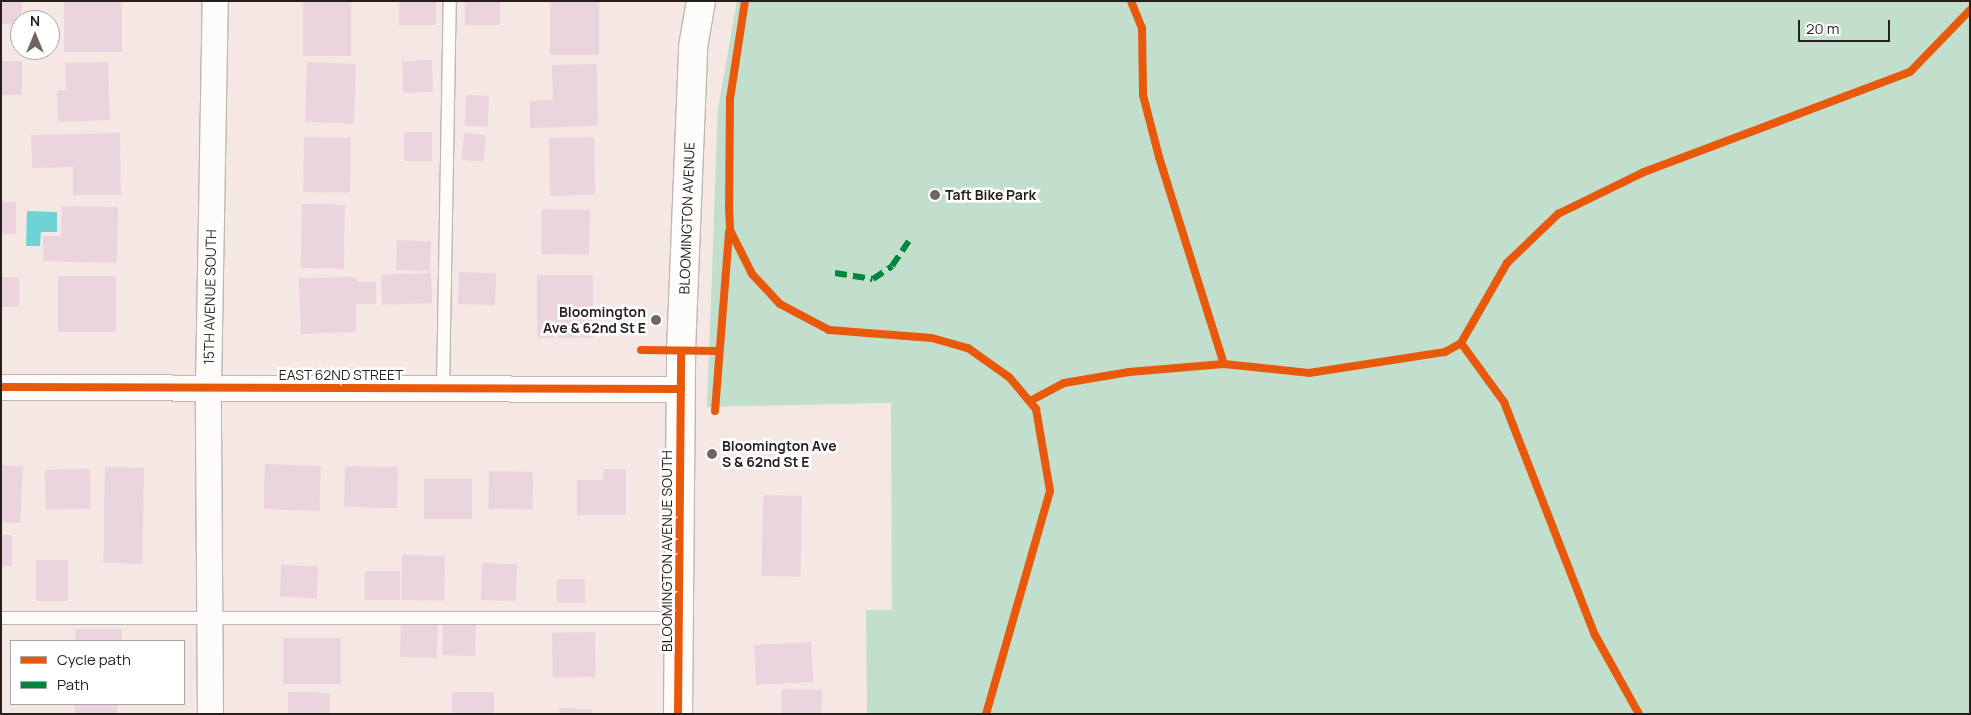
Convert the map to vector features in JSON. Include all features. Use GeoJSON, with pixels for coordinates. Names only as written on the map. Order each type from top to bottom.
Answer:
{"type":"FeatureCollection","features":[{"type":"Feature","properties":{"kind":"street","name":"15TH AVENUE SOUTH"},"geometry":{"type":"LineString","coordinates":[[210,714],[212,619],[208,387],[214,1]]}},
{"type":"Feature","properties":{"kind":"street","name":"BLOOMINGTON AVENUE"},"geometry":{"type":"LineString","coordinates":[[681,389],[693,47],[692,1]]}},
{"type":"Feature","properties":{"kind":"street","name":"BLOOMINGTON AVENUE"},"geometry":{"type":"LineString","coordinates":[[693,47],[701,1]]}},
{"type":"Feature","properties":{"kind":"street","name":"EAST 62ND STREET"},"geometry":{"type":"LineString","coordinates":[[1,387],[681,389]]}},
{"type":"Feature","properties":{"kind":"street","name":"BLOOMINGTON AVENUE SOUTH"},"geometry":{"type":"LineString","coordinates":[[678,714],[681,389]]}},
{"type":"Feature","properties":{"kind":"lane"},"geometry":{"type":"LineString","coordinates":[[444,388],[450,1]]}},
{"type":"Feature","properties":{"kind":"lane"},"geometry":{"type":"LineString","coordinates":[[1,618],[680,618]]}},
{"type":"Feature","properties":{"kind":"green space"},"geometry":{"type":"Polygon","coordinates":[[[737,1],[1970,1],[1970,714],[867,714],[866,610],[892,610],[891,403],[707,407],[718,108],[737,1]]]}},
{"type":"Feature","properties":{"kind":"water"},"geometry":{"type":"Polygon","coordinates":[[[27,211],[57,212],[57,232],[41,232],[40,246],[26,246],[27,211]]]}},
{"type":"Feature","properties":{"kind":"building"},"geometry":{"type":"Polygon","coordinates":[[[1,1],[23,1],[22,10],[10,10],[10,24],[1,24],[1,1]]]}},
{"type":"Feature","properties":{"kind":"building"},"geometry":{"type":"Polygon","coordinates":[[[64,1],[122,1],[122,52],[64,52],[64,1]]]}},
{"type":"Feature","properties":{"kind":"building"},"geometry":{"type":"Polygon","coordinates":[[[303,1],[351,1],[351,56],[303,56],[303,1]]]}},
{"type":"Feature","properties":{"kind":"building"},"geometry":{"type":"Polygon","coordinates":[[[399,1],[436,1],[436,25],[399,25],[399,1]]]}},
{"type":"Feature","properties":{"kind":"building"},"geometry":{"type":"Polygon","coordinates":[[[465,1],[500,1],[500,25],[465,25],[465,1]]]}},
{"type":"Feature","properties":{"kind":"building"},"geometry":{"type":"Polygon","coordinates":[[[550,1],[599,1],[599,55],[550,55],[550,1]]]}},
{"type":"Feature","properties":{"kind":"building"},"geometry":{"type":"Polygon","coordinates":[[[432,60],[433,92],[403,93],[402,61],[432,60]]]}},
{"type":"Feature","properties":{"kind":"building"},"geometry":{"type":"Polygon","coordinates":[[[1,61],[22,61],[22,95],[1,95],[1,61]]]}},
{"type":"Feature","properties":{"kind":"building"},"geometry":{"type":"Polygon","coordinates":[[[108,62],[110,120],[58,122],[57,90],[66,90],[65,63],[108,62]]]}},
{"type":"Feature","properties":{"kind":"building"},"geometry":{"type":"Polygon","coordinates":[[[307,62],[356,64],[354,124],[305,122],[307,62]]]}},
{"type":"Feature","properties":{"kind":"building"},"geometry":{"type":"Polygon","coordinates":[[[597,64],[598,126],[530,128],[530,101],[553,100],[552,65],[597,64]]]}},
{"type":"Feature","properties":{"kind":"building"},"geometry":{"type":"Polygon","coordinates":[[[466,95],[489,96],[488,127],[465,126],[466,95]]]}},
{"type":"Feature","properties":{"kind":"building"},"geometry":{"type":"Polygon","coordinates":[[[404,132],[432,132],[432,161],[404,161],[404,132]]]}},
{"type":"Feature","properties":{"kind":"building"},"geometry":{"type":"Polygon","coordinates":[[[120,133],[121,195],[73,195],[73,167],[32,168],[31,135],[120,133]]]}},
{"type":"Feature","properties":{"kind":"building"},"geometry":{"type":"Polygon","coordinates":[[[464,133],[486,135],[484,162],[462,160],[464,133]]]}},
{"type":"Feature","properties":{"kind":"building"},"geometry":{"type":"Polygon","coordinates":[[[304,137],[351,138],[350,193],[303,192],[304,137]]]}},
{"type":"Feature","properties":{"kind":"building"},"geometry":{"type":"Polygon","coordinates":[[[594,137],[595,195],[550,196],[549,138],[594,137]]]}},
{"type":"Feature","properties":{"kind":"building"},"geometry":{"type":"Polygon","coordinates":[[[1,202],[16,202],[16,234],[1,234],[1,202]]]}},
{"type":"Feature","properties":{"kind":"building"},"geometry":{"type":"Polygon","coordinates":[[[302,204],[345,205],[344,269],[301,268],[302,204]]]}},
{"type":"Feature","properties":{"kind":"building"},"geometry":{"type":"Polygon","coordinates":[[[62,206],[118,207],[117,263],[43,261],[43,236],[61,236],[62,206]]]}},
{"type":"Feature","properties":{"kind":"building"},"geometry":{"type":"Polygon","coordinates":[[[542,209],[590,210],[589,255],[541,254],[542,209]]]}},
{"type":"Feature","properties":{"kind":"building"},"geometry":{"type":"Polygon","coordinates":[[[397,240],[431,241],[430,271],[396,270],[397,240]]]}},
{"type":"Feature","properties":{"kind":"building"},"geometry":{"type":"Polygon","coordinates":[[[459,272],[496,273],[495,305],[458,304],[459,272]]]}},
{"type":"Feature","properties":{"kind":"building"},"geometry":{"type":"Polygon","coordinates":[[[431,273],[432,303],[382,305],[381,275],[431,273]]]}},
{"type":"Feature","properties":{"kind":"building"},"geometry":{"type":"Polygon","coordinates":[[[537,275],[593,275],[593,338],[537,338],[537,275]]]}},
{"type":"Feature","properties":{"kind":"building"},"geometry":{"type":"Polygon","coordinates":[[[58,276],[116,276],[116,332],[58,332],[58,276]]]}},
{"type":"Feature","properties":{"kind":"building"},"geometry":{"type":"Polygon","coordinates":[[[1,277],[19,277],[19,307],[1,307],[1,277]]]}},
{"type":"Feature","properties":{"kind":"building"},"geometry":{"type":"Polygon","coordinates":[[[357,277],[357,282],[376,282],[376,304],[356,304],[356,332],[301,334],[299,278],[357,277]]]}},
{"type":"Feature","properties":{"kind":"building"},"geometry":{"type":"Polygon","coordinates":[[[265,464],[321,466],[319,511],[263,509],[265,464]]]}},
{"type":"Feature","properties":{"kind":"building"},"geometry":{"type":"Polygon","coordinates":[[[1,465],[23,466],[20,523],[1,522],[1,465]]]}},
{"type":"Feature","properties":{"kind":"building"},"geometry":{"type":"Polygon","coordinates":[[[345,466],[398,467],[397,508],[344,507],[345,466]]]}},
{"type":"Feature","properties":{"kind":"building"},"geometry":{"type":"Polygon","coordinates":[[[105,467],[144,468],[142,564],[103,563],[105,467]]]}},
{"type":"Feature","properties":{"kind":"building"},"geometry":{"type":"Polygon","coordinates":[[[90,469],[91,509],[46,510],[45,470],[90,469]]]}},
{"type":"Feature","properties":{"kind":"building"},"geometry":{"type":"Polygon","coordinates":[[[604,469],[626,469],[626,515],[577,515],[577,480],[603,480],[604,469]]]}},
{"type":"Feature","properties":{"kind":"building"},"geometry":{"type":"Polygon","coordinates":[[[489,471],[533,472],[532,510],[488,509],[489,471]]]}},
{"type":"Feature","properties":{"kind":"building"},"geometry":{"type":"Polygon","coordinates":[[[424,479],[472,479],[472,519],[424,519],[424,479]]]}},
{"type":"Feature","properties":{"kind":"building"},"geometry":{"type":"Polygon","coordinates":[[[763,495],[802,496],[801,577],[762,576],[763,495]]]}},
{"type":"Feature","properties":{"kind":"building"},"geometry":{"type":"Polygon","coordinates":[[[1,535],[12,535],[12,566],[1,566],[1,535]]]}},
{"type":"Feature","properties":{"kind":"building"},"geometry":{"type":"Polygon","coordinates":[[[402,555],[445,556],[444,601],[401,600],[402,555]]]}},
{"type":"Feature","properties":{"kind":"building"},"geometry":{"type":"Polygon","coordinates":[[[36,560],[68,560],[68,601],[36,601],[36,560]]]}},
{"type":"Feature","properties":{"kind":"building"},"geometry":{"type":"Polygon","coordinates":[[[482,563],[517,564],[516,601],[481,600],[482,563]]]}},
{"type":"Feature","properties":{"kind":"building"},"geometry":{"type":"Polygon","coordinates":[[[281,565],[318,566],[317,598],[280,597],[281,565]]]}},
{"type":"Feature","properties":{"kind":"building"},"geometry":{"type":"Polygon","coordinates":[[[365,571],[400,571],[400,600],[365,600],[365,571]]]}},
{"type":"Feature","properties":{"kind":"building"},"geometry":{"type":"Polygon","coordinates":[[[557,579],[585,579],[585,603],[557,603],[557,579]]]}},
{"type":"Feature","properties":{"kind":"building"},"geometry":{"type":"Polygon","coordinates":[[[401,622],[438,623],[437,658],[400,657],[401,622]]]}},
{"type":"Feature","properties":{"kind":"building"},"geometry":{"type":"Polygon","coordinates":[[[443,623],[476,624],[475,656],[442,655],[443,623]]]}},
{"type":"Feature","properties":{"kind":"building"},"geometry":{"type":"Polygon","coordinates":[[[75,629],[122,629],[122,640],[75,640],[75,629]]]}},
{"type":"Feature","properties":{"kind":"building"},"geometry":{"type":"Polygon","coordinates":[[[595,632],[596,677],[553,678],[552,633],[595,632]]]}},
{"type":"Feature","properties":{"kind":"building"},"geometry":{"type":"Polygon","coordinates":[[[283,638],[341,638],[341,684],[283,684],[283,638]]]}},
{"type":"Feature","properties":{"kind":"building"},"geometry":{"type":"Polygon","coordinates":[[[811,642],[813,682],[756,685],[754,645],[811,642]]]}},
{"type":"Feature","properties":{"kind":"building"},"geometry":{"type":"Polygon","coordinates":[[[782,689],[822,690],[822,714],[782,714],[782,689]]]}},
{"type":"Feature","properties":{"kind":"building"},"geometry":{"type":"Polygon","coordinates":[[[288,692],[330,693],[330,714],[288,714],[288,692]]]}},
{"type":"Feature","properties":{"kind":"building"},"geometry":{"type":"Polygon","coordinates":[[[452,692],[494,692],[494,714],[452,714],[452,692]]]}},
{"type":"Feature","properties":{"kind":"building"},"geometry":{"type":"Polygon","coordinates":[[[75,705],[117,705],[117,714],[75,714],[75,705]]]}},
{"type":"Feature","properties":{"kind":"building"},"geometry":{"type":"Polygon","coordinates":[[[559,708],[592,709],[592,714],[559,714],[559,708]]]}},
{"type":"Feature","properties":{"kind":"marked path"},"geometry":{"type":"LineString","coordinates":[[835,273],[873,279],[892,266],[909,241]]}},
{"type":"Feature","properties":{"kind":"cycle path"},"geometry":{"type":"LineString","coordinates":[[745,1],[730,99],[729,208],[730,230],[752,274],[780,304],[829,330],[932,338],[968,348],[1009,377],[1036,409],[1050,491],[986,714]]}},
{"type":"Feature","properties":{"kind":"cycle path"},"geometry":{"type":"LineString","coordinates":[[1131,1],[1142,28],[1143,95],[1159,157],[1224,364]]}},
{"type":"Feature","properties":{"kind":"cycle path"},"geometry":{"type":"LineString","coordinates":[[1461,343],[1507,263],[1558,214],[1644,172],[1910,72],[1970,10]]}},
{"type":"Feature","properties":{"kind":"cycle path"},"geometry":{"type":"LineString","coordinates":[[715,411],[729,232]]}},
{"type":"Feature","properties":{"kind":"cycle path"},"geometry":{"type":"LineString","coordinates":[[1032,400],[1064,383],[1129,372],[1224,364],[1309,373],[1445,352],[1461,343],[1504,402],[1595,635],[1639,714]]}},
{"type":"Feature","properties":{"kind":"cycle path"},"geometry":{"type":"LineString","coordinates":[[641,350],[718,351]]}},
{"type":"Feature","properties":{"kind":"cycle path"},"geometry":{"type":"LineString","coordinates":[[678,714],[681,351]]}},
{"type":"Feature","properties":{"kind":"cycle path"},"geometry":{"type":"LineString","coordinates":[[1,387],[681,389]]}},
{"type":"Feature","properties":{"kind":"place","name":"Taft Bike Park"},"geometry":{"type":"Point","coordinates":[935,195]}},
{"type":"Feature","properties":{"kind":"place","name":"Bloomington Ave & 62nd St E"},"geometry":{"type":"Point","coordinates":[656,320]}},
{"type":"Feature","properties":{"kind":"place","name":"Bloomington Ave S & 62nd St E"},"geometry":{"type":"Point","coordinates":[712,454]}}]}
